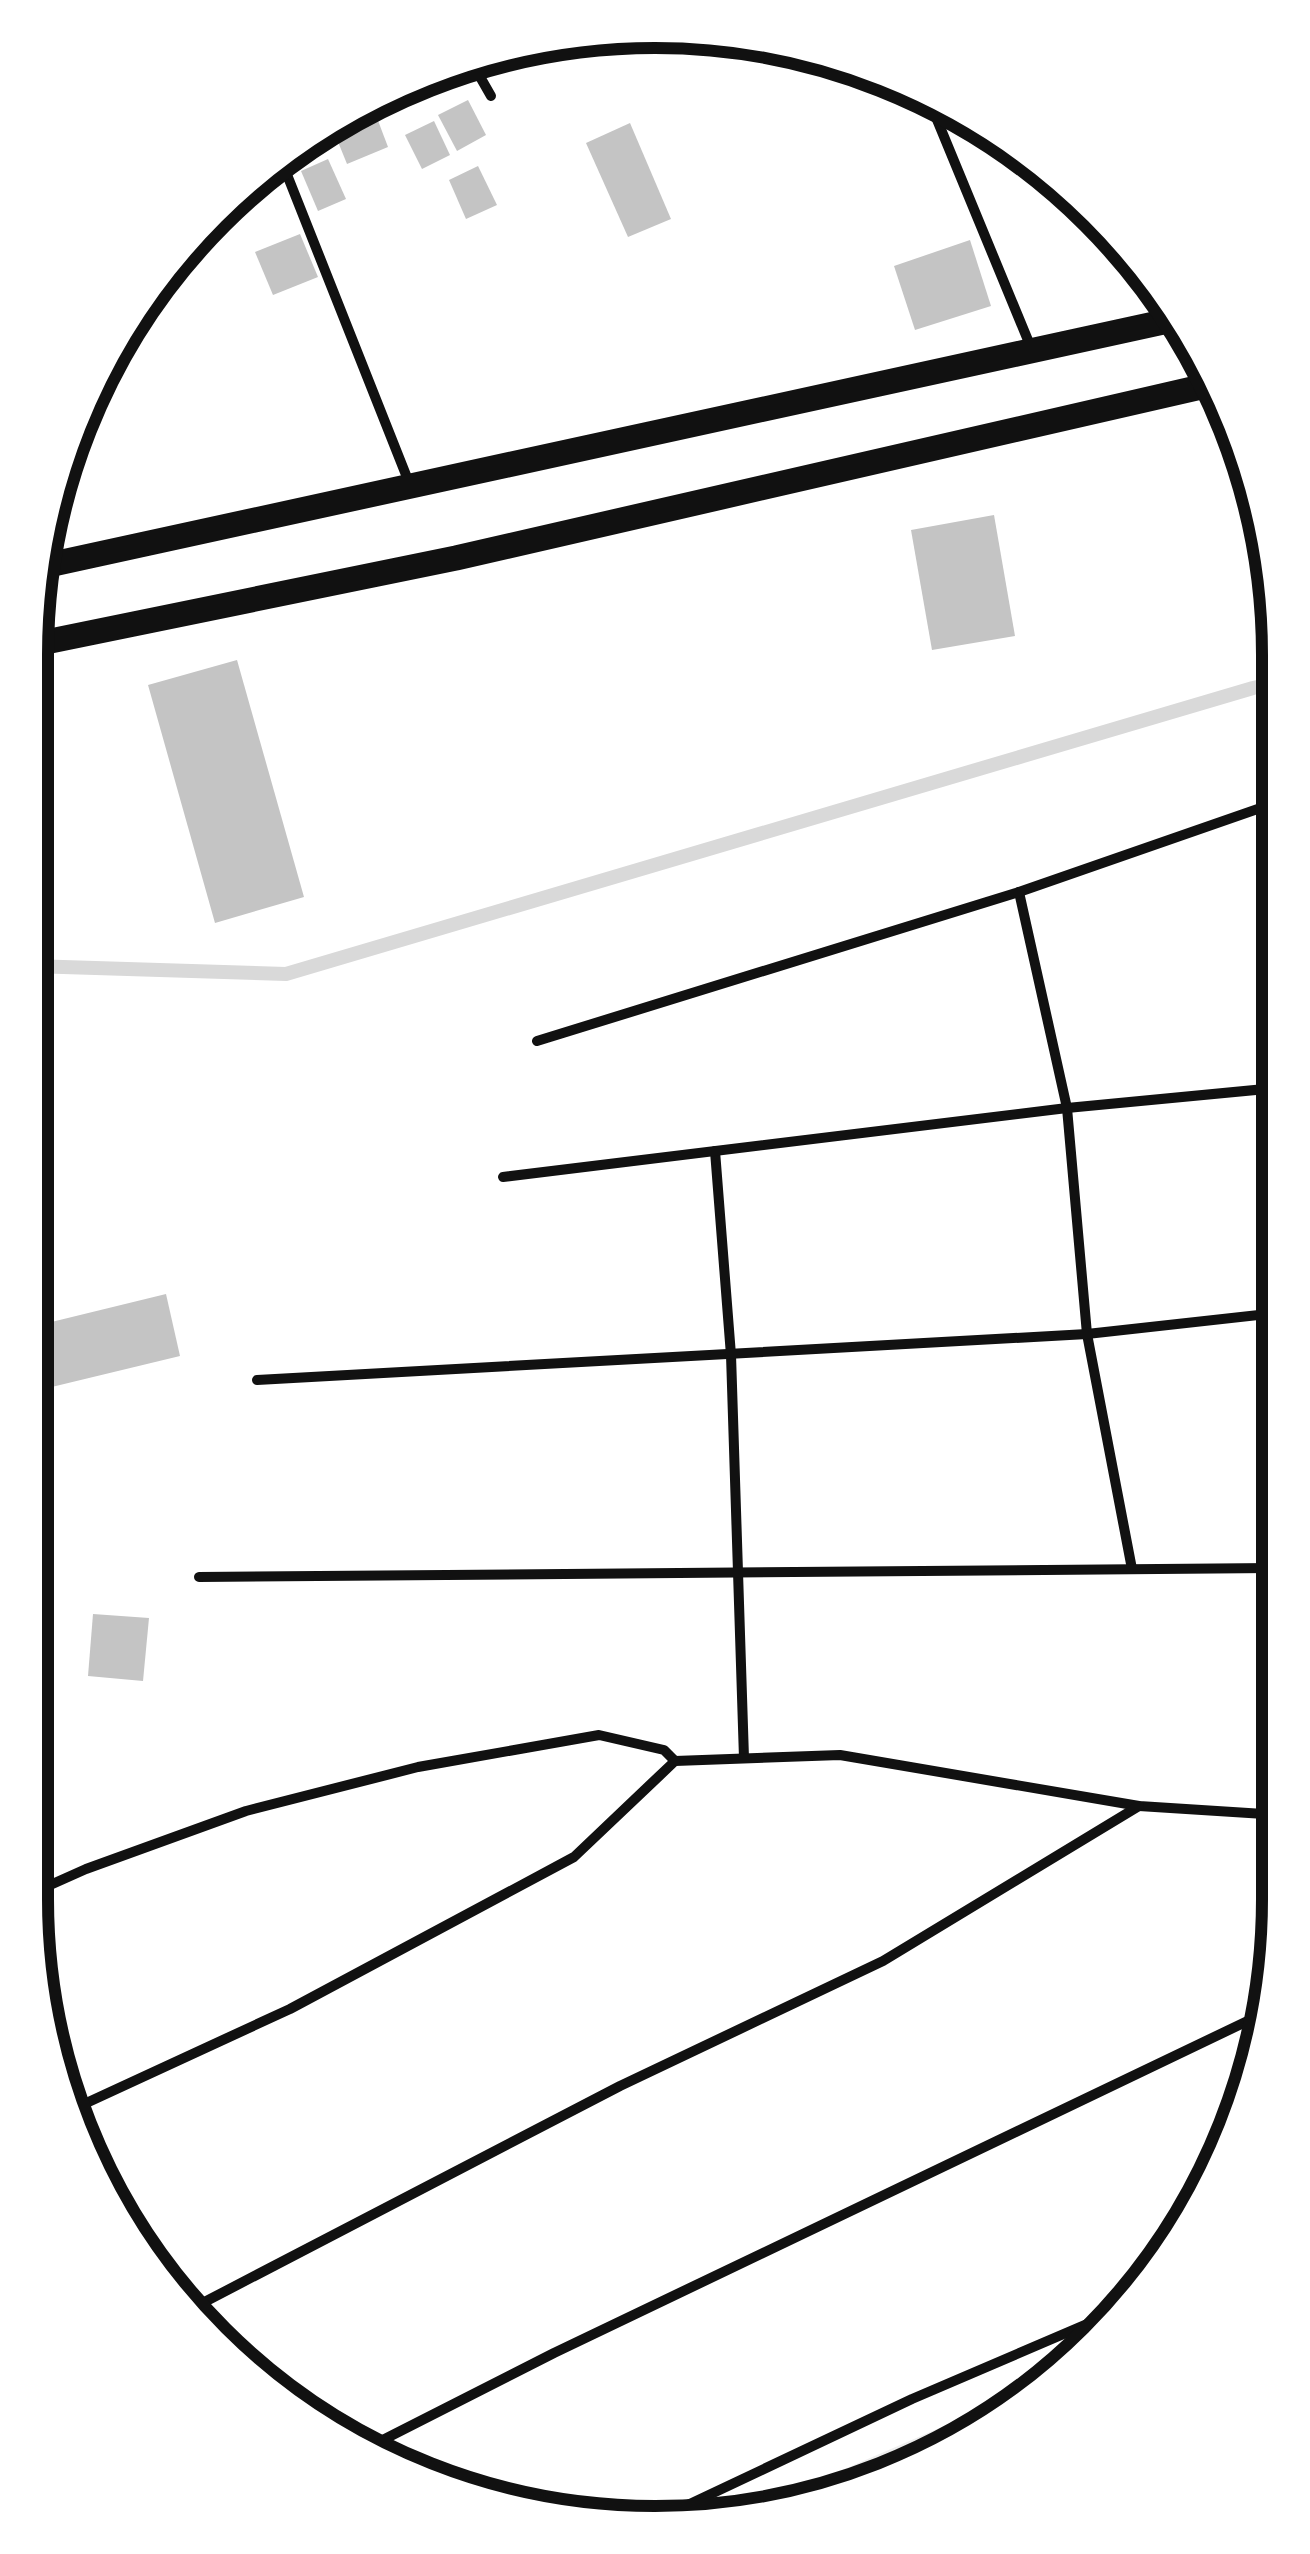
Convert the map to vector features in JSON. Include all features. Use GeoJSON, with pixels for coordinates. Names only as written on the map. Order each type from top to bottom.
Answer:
{"type":"FeatureCollection","features":[{"type":"Feature","properties":{"kind":"main road"},"geometry":{"type":"LineString","coordinates":[[55,564],[1163,322]]}},
{"type":"Feature","properties":{"kind":"main road"},"geometry":{"type":"LineString","coordinates":[[48,641],[456,558],[1200,387]]}},
{"type":"Feature","properties":{"kind":"street"},"geometry":{"type":"LineString","coordinates":[[478,74],[490,96]]}},
{"type":"Feature","properties":{"kind":"street"},"geometry":{"type":"LineString","coordinates":[[936,116],[1033,351]]}},
{"type":"Feature","properties":{"kind":"street"},"geometry":{"type":"LineString","coordinates":[[286,172],[411,486]]}},
{"type":"Feature","properties":{"kind":"street"},"geometry":{"type":"LineString","coordinates":[[536,1041],[1019,892],[1262,808]]}},
{"type":"Feature","properties":{"kind":"street"},"geometry":{"type":"LineString","coordinates":[[1019,892],[1066,1108],[1087,1334],[1132,1570]]}},
{"type":"Feature","properties":{"kind":"street"},"geometry":{"type":"LineString","coordinates":[[503,1177],[1066,1108],[1262,1089]]}},
{"type":"Feature","properties":{"kind":"street"},"geometry":{"type":"LineString","coordinates":[[715,1151],[730,1355],[744,1758]]}},
{"type":"Feature","properties":{"kind":"street"},"geometry":{"type":"LineString","coordinates":[[257,1380],[1087,1334],[1262,1315]]}},
{"type":"Feature","properties":{"kind":"street"},"geometry":{"type":"LineString","coordinates":[[200,1576],[1262,1568]]}},
{"type":"Feature","properties":{"kind":"street"},"geometry":{"type":"LineString","coordinates":[[48,1886],[246,1811],[418,1767],[599,1735],[664,1750],[675,1761]]}},
{"type":"Feature","properties":{"kind":"street"},"geometry":{"type":"LineString","coordinates":[[84,2103],[290,2009],[574,1856],[675,1761],[840,1755],[1139,1806],[1262,1814]]}},
{"type":"Feature","properties":{"kind":"street"},"geometry":{"type":"LineString","coordinates":[[202,2304],[620,2086],[883,1961],[1139,1806]]}},
{"type":"Feature","properties":{"kind":"street"},"geometry":{"type":"LineString","coordinates":[[380,2441],[554,2353],[1251,2020]]}},
{"type":"Feature","properties":{"kind":"street"},"geometry":{"type":"LineString","coordinates":[[687,2505],[912,2399],[1091,2322]]}},
{"type":"Feature","properties":{"kind":"shaded area"},"geometry":{"type":"Polygon","coordinates":[[[989,2407],[924,2444],[850,2474],[798,2489],[989,2407]]]}},
{"type":"Feature","properties":{"kind":"building"},"geometry":{"type":"Polygon","coordinates":[[[468,100],[486,135],[457,151],[438,115],[468,100]]]}},
{"type":"Feature","properties":{"kind":"building"},"geometry":{"type":"Polygon","coordinates":[[[376,115],[388,147],[347,164],[336,138],[376,115]]]}},
{"type":"Feature","properties":{"kind":"building"},"geometry":{"type":"Polygon","coordinates":[[[434,121],[450,155],[422,169],[405,135],[434,121]]]}},
{"type":"Feature","properties":{"kind":"building"},"geometry":{"type":"Polygon","coordinates":[[[630,123],[671,219],[628,237],[586,143],[630,123]]]}},
{"type":"Feature","properties":{"kind":"building"},"geometry":{"type":"Polygon","coordinates":[[[328,159],[346,199],[318,211],[301,171],[328,159]]]}},
{"type":"Feature","properties":{"kind":"building"},"geometry":{"type":"Polygon","coordinates":[[[478,166],[497,205],[466,219],[449,180],[478,166]]]}},
{"type":"Feature","properties":{"kind":"building"},"geometry":{"type":"Polygon","coordinates":[[[300,234],[318,277],[273,295],[255,252],[300,234]]]}},
{"type":"Feature","properties":{"kind":"building"},"geometry":{"type":"Polygon","coordinates":[[[970,240],[991,306],[915,330],[894,266],[970,240]]]}},
{"type":"Feature","properties":{"kind":"building"},"geometry":{"type":"Polygon","coordinates":[[[994,515],[1015,636],[932,650],[911,530],[994,515]]]}},
{"type":"Feature","properties":{"kind":"building"},"geometry":{"type":"Polygon","coordinates":[[[237,660],[304,897],[215,923],[148,685],[237,660]]]}},
{"type":"Feature","properties":{"kind":"building"},"geometry":{"type":"Polygon","coordinates":[[[166,1294],[180,1356],[48,1388],[48,1323],[166,1294]]]}},
{"type":"Feature","properties":{"kind":"building"},"geometry":{"type":"Polygon","coordinates":[[[93,1614],[149,1618],[143,1681],[88,1676],[93,1614]]]}},
{"type":"Feature","properties":{"kind":"waterway"},"geometry":{"type":"LineString","coordinates":[[48,967],[286,974],[1262,686]]}}]}
